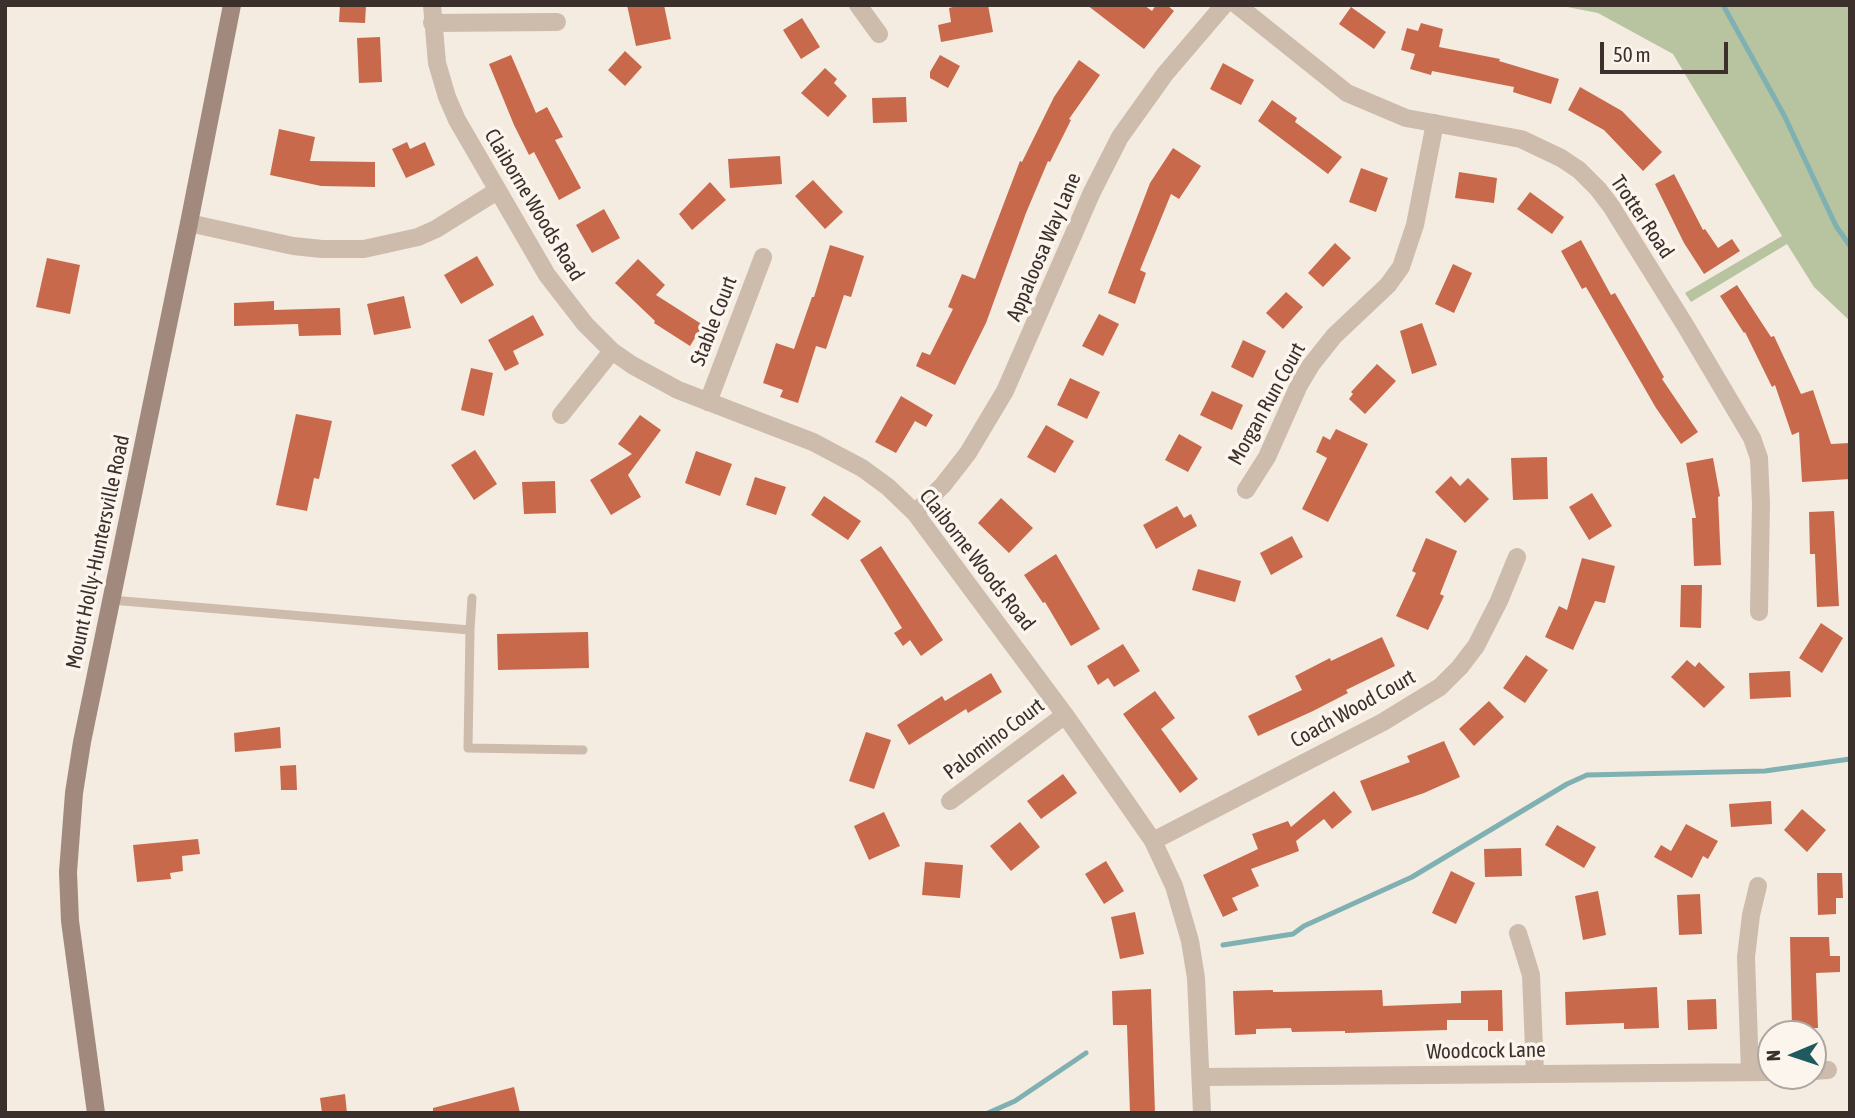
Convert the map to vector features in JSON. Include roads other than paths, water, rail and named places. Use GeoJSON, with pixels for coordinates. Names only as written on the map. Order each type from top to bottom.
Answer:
{"type":"FeatureCollection","features":[{"type":"Feature","properties":{"kind":"main road","name":"Mount Holly-Huntersville Road"},"geometry":{"type":"LineString","coordinates":[[96,1113],[70,921],[68,872],[74,793],[232,5]]}},
{"type":"Feature","properties":{"kind":"street"},"geometry":{"type":"LineString","coordinates":[[858,5],[879,34]]}},
{"type":"Feature","properties":{"kind":"street","name":"Appaloosa Way Lane"},"geometry":{"type":"LineString","coordinates":[[915,513],[943,485],[968,453],[1005,391],[1092,192],[1120,137],[1165,74],[1224,5]]}},
{"type":"Feature","properties":{"kind":"street","name":"Trotter Road"},"geometry":{"type":"LineString","coordinates":[[1237,5],[1347,93],[1406,118],[1521,139],[1544,148],[1579,170],[1611,206],[1752,438],[1759,458],[1761,504],[1759,612]]}},
{"type":"Feature","properties":{"kind":"street"},"geometry":{"type":"LineString","coordinates":[[432,14],[556,22]]}},
{"type":"Feature","properties":{"kind":"street","name":"Claiborne Woods Road"},"geometry":{"type":"LineString","coordinates":[[432,14],[437,63],[457,120],[563,298],[612,351],[632,365],[678,390],[825,447],[888,487],[915,513],[1065,715],[1153,841],[1174,886],[1190,941],[1196,978],[1202,1113]]}},
{"type":"Feature","properties":{"kind":"street","name":"Morgan Run Court"},"geometry":{"type":"LineString","coordinates":[[1245,490],[1268,457],[1299,385],[1317,357],[1334,336],[1388,285],[1401,267],[1415,225],[1435,123]]}},
{"type":"Feature","properties":{"kind":"street"},"geometry":{"type":"LineString","coordinates":[[190,223],[293,246],[364,249],[418,237],[436,229],[497,191]]}},
{"type":"Feature","properties":{"kind":"street","name":"Stable Court"},"geometry":{"type":"LineString","coordinates":[[708,402],[763,257]]}},
{"type":"Feature","properties":{"kind":"street"},"geometry":{"type":"LineString","coordinates":[[561,415],[612,351]]}},
{"type":"Feature","properties":{"kind":"street","name":"Coach Wood Court"},"geometry":{"type":"LineString","coordinates":[[1153,841],[1383,722],[1440,687],[1476,646],[1500,601],[1517,557]]}},
{"type":"Feature","properties":{"kind":"street","name":"Palomino Court"},"geometry":{"type":"LineString","coordinates":[[950,801],[1065,715]]}},
{"type":"Feature","properties":{"kind":"street"},"geometry":{"type":"LineString","coordinates":[[1750,1072],[1746,957],[1758,886]]}},
{"type":"Feature","properties":{"kind":"street"},"geometry":{"type":"LineString","coordinates":[[1518,933],[1531,975],[1535,1073]]}},
{"type":"Feature","properties":{"kind":"street","name":"Woodcock Lane"},"geometry":{"type":"LineString","coordinates":[[1202,1077],[1757,1072]]}},
{"type":"Feature","properties":{"kind":"lane"},"geometry":{"type":"LineString","coordinates":[[472,598],[468,748],[583,750]]}},
{"type":"Feature","properties":{"kind":"lane"},"geometry":{"type":"LineString","coordinates":[[111,600],[470,630]]}},
{"type":"Feature","properties":{"kind":"waterway"},"geometry":{"type":"LineString","coordinates":[[1723,5],[1784,115],[1836,226],[1850,246]]}},
{"type":"Feature","properties":{"kind":"waterway"},"geometry":{"type":"LineString","coordinates":[[1223,945],[1293,934],[1304,926],[1412,877],[1567,784],[1587,775],[1765,771],[1850,759]]}},
{"type":"Feature","properties":{"kind":"waterway"},"geometry":{"type":"LineString","coordinates":[[988,1113],[1015,1101],[1086,1053]]}}]}
